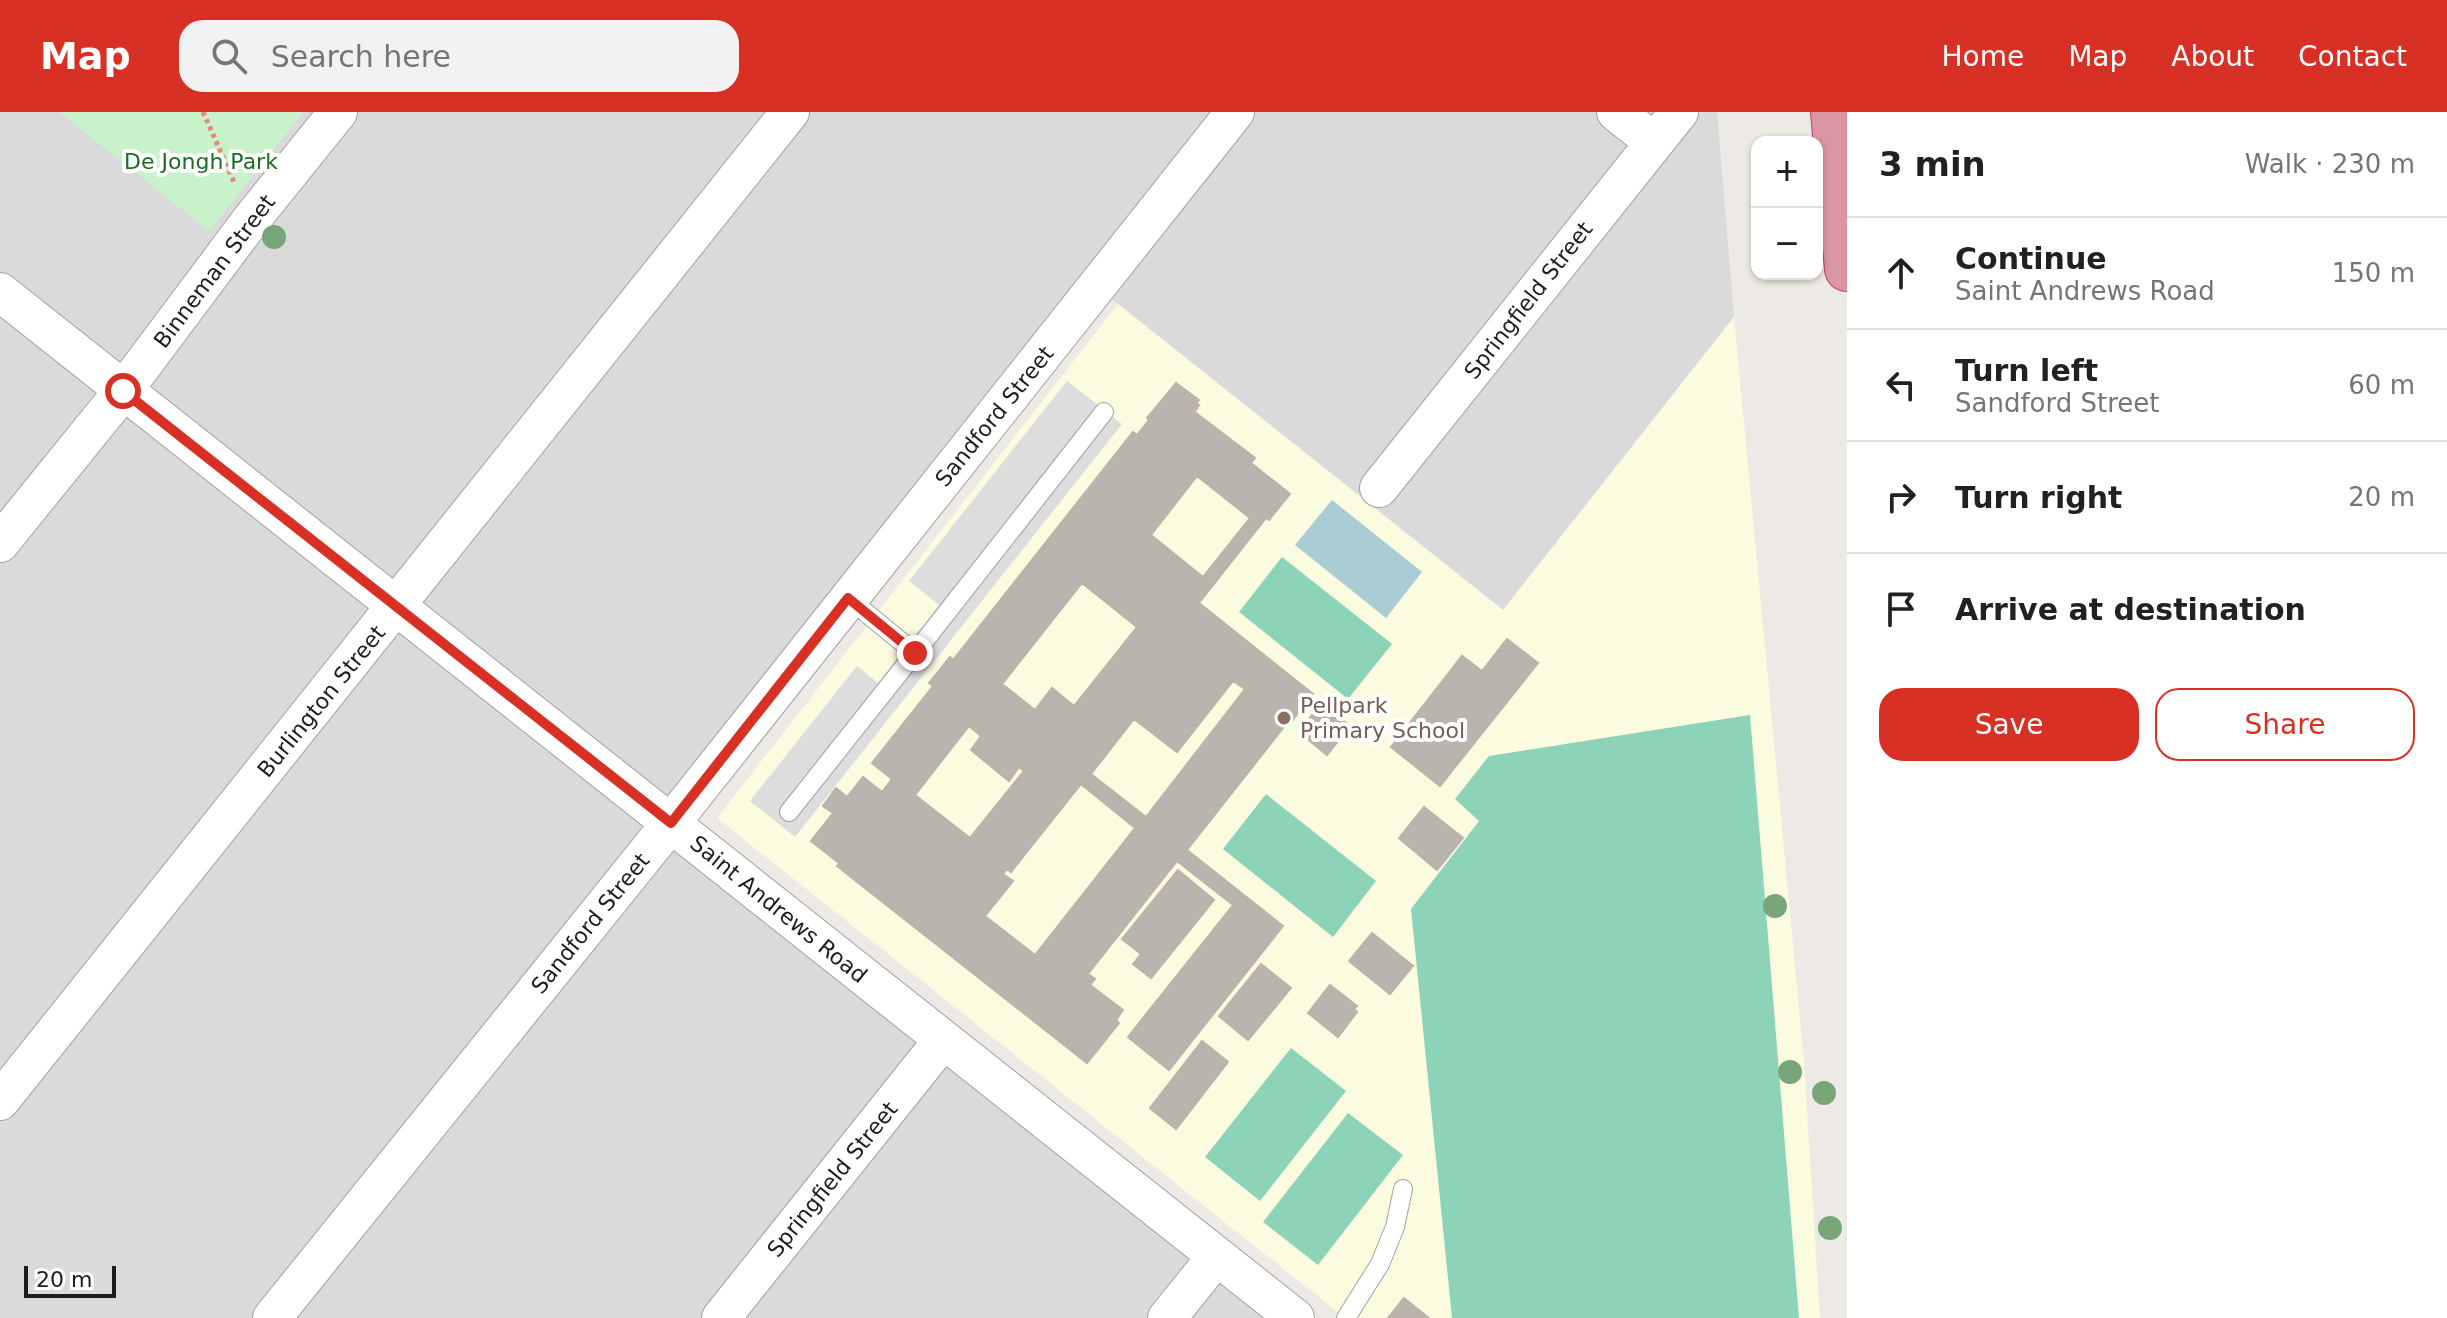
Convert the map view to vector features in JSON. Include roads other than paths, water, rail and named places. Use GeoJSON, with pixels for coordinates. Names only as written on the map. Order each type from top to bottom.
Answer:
{"type":"FeatureCollection","features":[{"type":"Feature","properties":{"kind":"highway"},"geometry":{"type":"LineString","coordinates":[[1833,112],[1847,269]]}},
{"type":"Feature","properties":{"kind":"street","name":"Binneman Street"},"geometry":{"type":"LineString","coordinates":[[0,543],[123,391],[251,220],[338,112]]}},
{"type":"Feature","properties":{"kind":"street","name":"Burlington Street"},"geometry":{"type":"LineString","coordinates":[[0,1101],[790,112]]}},
{"type":"Feature","properties":{"kind":"street","name":"Sandford Street"},"geometry":{"type":"LineString","coordinates":[[272,1318],[671,823],[1235,112]]}},
{"type":"Feature","properties":{"kind":"street"},"geometry":{"type":"LineString","coordinates":[[1616,112],[1654,142]]}},
{"type":"Feature","properties":{"kind":"street","name":"Springfield Street"},"geometry":{"type":"LineString","coordinates":[[1379,488],[1679,112]]}},
{"type":"Feature","properties":{"kind":"street","name":"Saint Andrews Road"},"geometry":{"type":"LineString","coordinates":[[0,292],[1295,1318]]}},
{"type":"Feature","properties":{"kind":"street","name":"Springfield Street"},"geometry":{"type":"LineString","coordinates":[[721,1318],[943,1040]]}},
{"type":"Feature","properties":{"kind":"street"},"geometry":{"type":"LineString","coordinates":[[1167,1318],[1217,1256]]}},
{"type":"Feature","properties":{"kind":"lane"},"geometry":{"type":"LineString","coordinates":[[789,812],[1104,412]]}},
{"type":"Feature","properties":{"kind":"lane"},"geometry":{"type":"LineString","coordinates":[[848,598],[915,653]]}},
{"type":"Feature","properties":{"kind":"lane"},"geometry":{"type":"LineString","coordinates":[[1346,1318],[1380,1264],[1395,1227],[1403,1189]]}},
{"type":"Feature","properties":{"kind":"water"},"geometry":{"type":"Polygon","coordinates":[[[1332,500],[1422,572],[1386,618],[1295,545],[1332,500]]]}},
{"type":"Feature","properties":{"kind":"place","name":"Pellpark Primary School"},"geometry":{"type":"Point","coordinates":[1284,718]}},
{"type":"Feature","properties":{"kind":"park label","name":"De Jongh Park"},"geometry":{"type":"Point","coordinates":[201,161]}}]}
